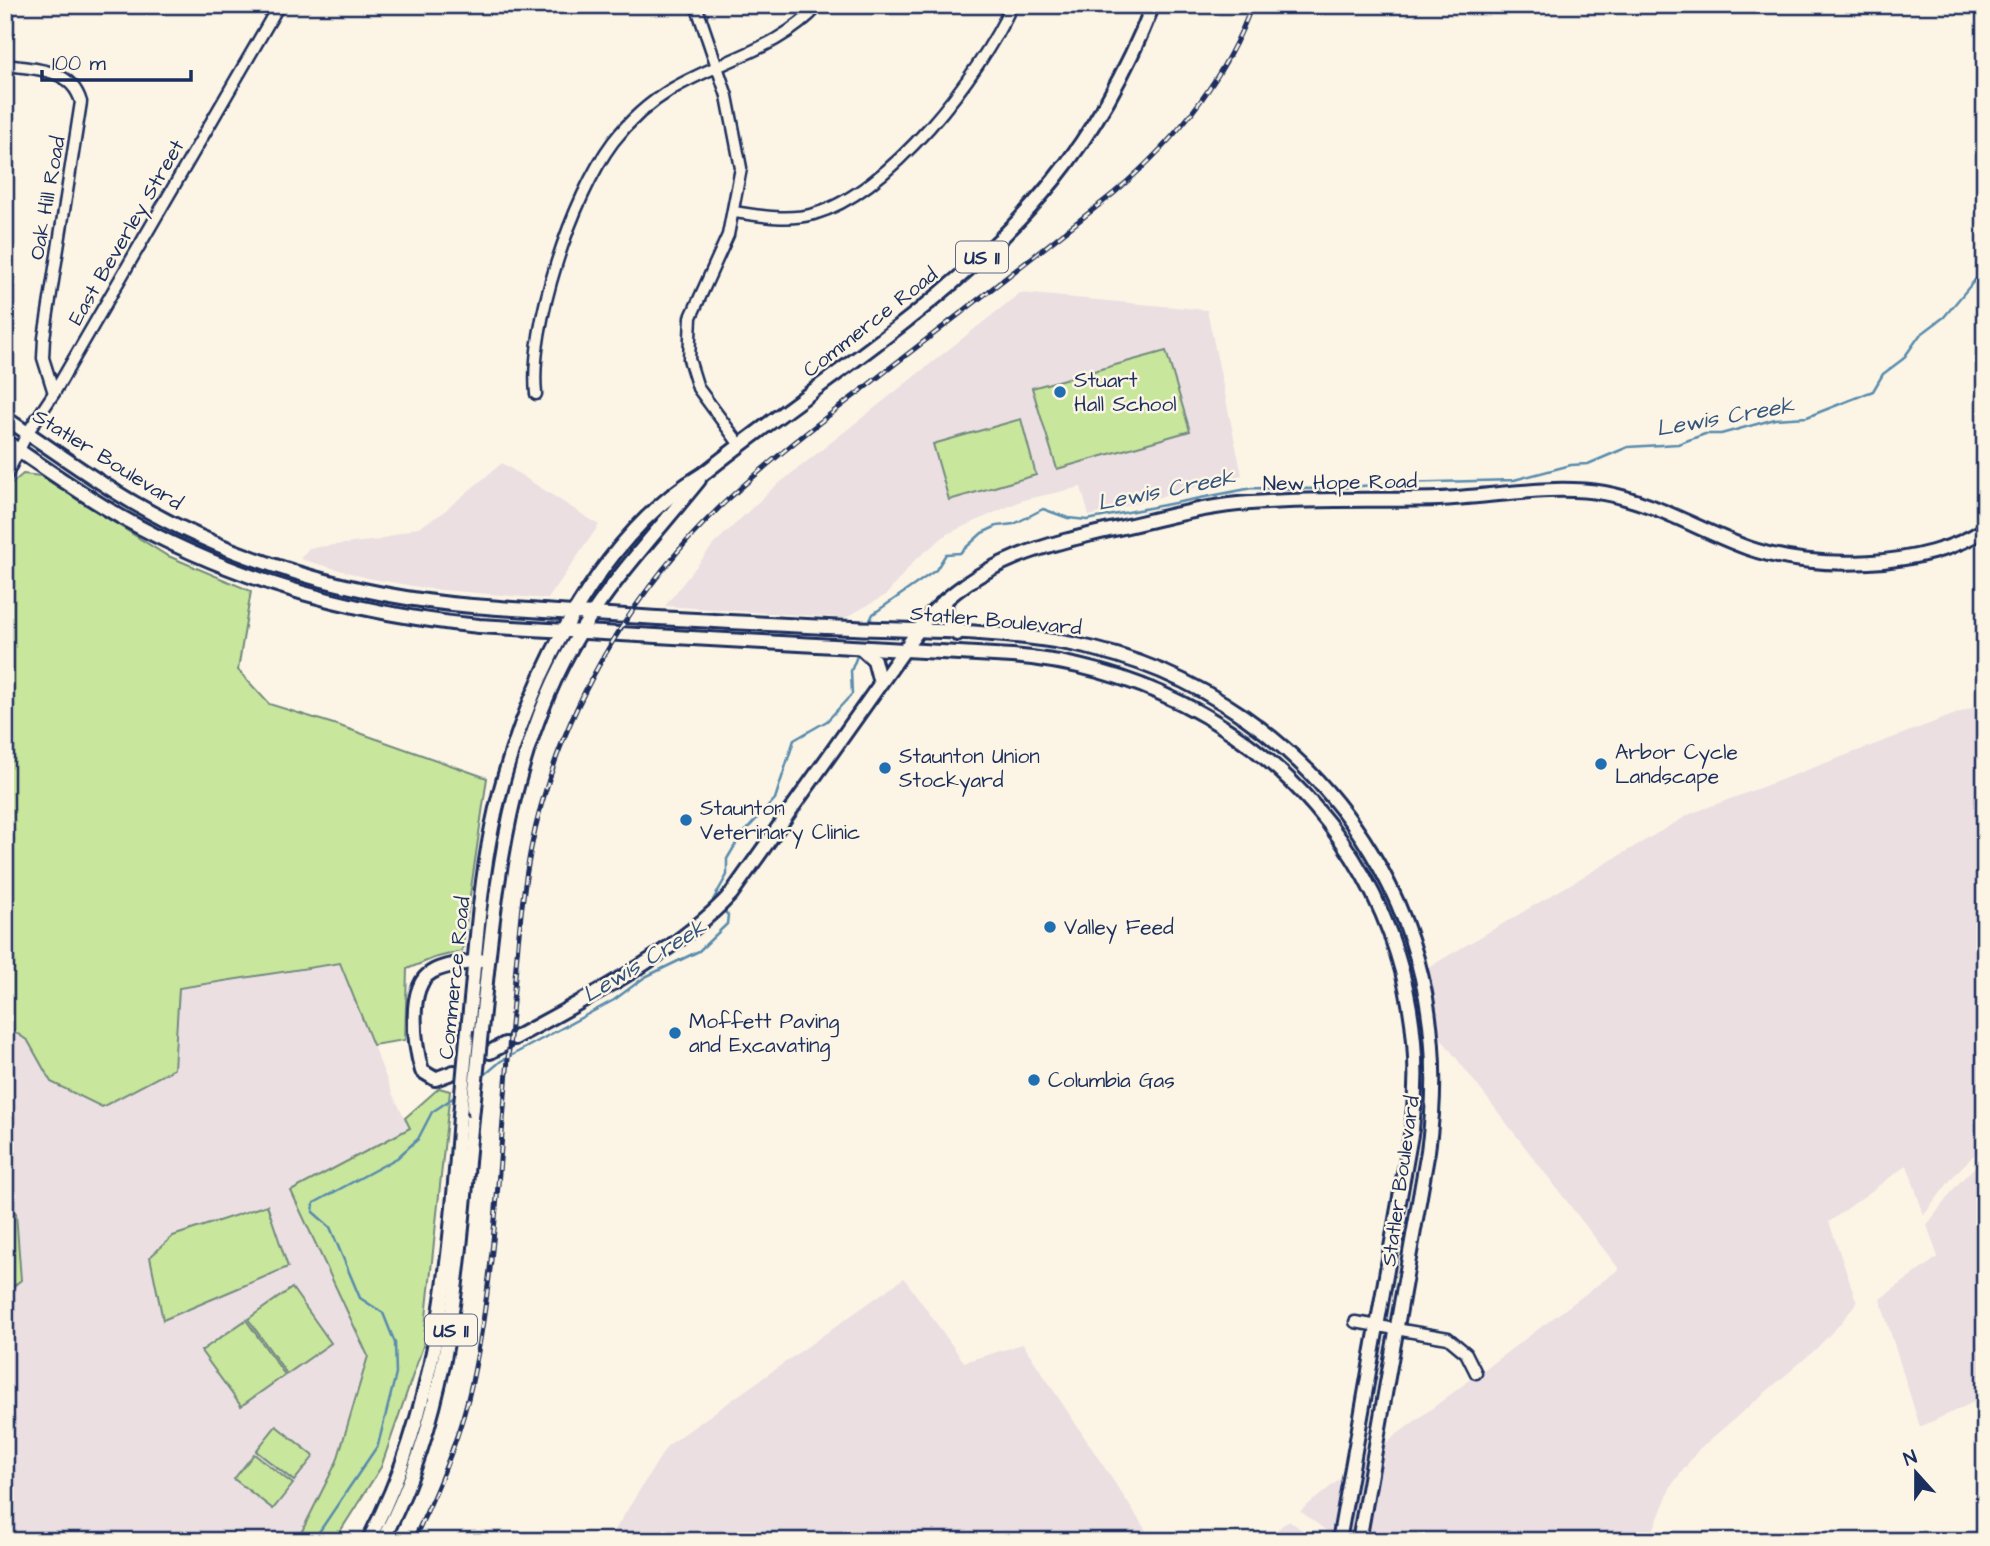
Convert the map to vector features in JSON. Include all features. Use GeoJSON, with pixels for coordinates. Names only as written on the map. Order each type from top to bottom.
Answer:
{"type":"FeatureCollection","features":[{"type":"Feature","properties":{"kind":"main road","name":"Commerce Road"},"geometry":{"type":"LineString","coordinates":[[382,1541],[415,1468],[443,1374],[452,1320],[481,1031],[484,872],[502,784],[530,702],[576,612],[608,563],[660,505],[911,316],[974,264],[1021,218],[1056,178],[1094,124],[1130,58],[1153,5]]}},
{"type":"Feature","properties":{"kind":"main road","name":"Statler Boulevard"},"geometry":{"type":"LineString","coordinates":[[5,418],[136,504],[199,535],[284,568],[350,587],[410,599],[593,614],[957,634],[1082,646],[1130,659],[1191,685],[1243,715],[1288,751],[1332,797],[1368,847],[1394,895],[1412,941],[1426,996],[1433,1052],[1429,1144],[1359,1541]]}},
{"type":"Feature","properties":{"kind":"main road","name":"Statler Boulevard"},"geometry":{"type":"LineString","coordinates":[[5,441],[100,505],[145,530],[209,560],[289,590],[417,619],[1060,662],[1100,670],[1158,690],[1214,719],[1260,752],[1308,797],[1339,838],[1369,887],[1390,937],[1404,985],[1414,1049],[1412,1129],[1339,1541]]}},
{"type":"Feature","properties":{"kind":"main road","name":"Commerce Road"},"geometry":{"type":"LineString","coordinates":[[368,1541],[401,1471],[428,1382],[439,1320],[467,1038],[513,796],[546,701],[580,632],[634,557],[703,474]]}},
{"type":"Feature","properties":{"kind":"main road","name":"New Hope Road"},"geometry":{"type":"LineString","coordinates":[[490,1052],[666,949],[720,906],[880,683],[897,650],[945,600],[981,572],[1035,548],[1166,517],[1249,503],[1594,492],[1640,503],[1757,551],[1829,561],[1930,553],[1956,545],[1985,529]]}},
{"type":"Feature","properties":{"kind":"main road"},"geometry":{"type":"LineString","coordinates":[[945,600],[946,617],[957,634]]}},
{"type":"Feature","properties":{"kind":"main road"},"geometry":{"type":"LineString","coordinates":[[861,648],[870,654],[880,683]]}},
{"type":"Feature","properties":{"kind":"main road"},"geometry":{"type":"LineString","coordinates":[[454,1073],[435,1079],[422,1071],[415,1011],[417,989],[431,972],[481,960]]}},
{"type":"Feature","properties":{"kind":"street","name":"East Beverley Street"},"geometry":{"type":"LineString","coordinates":[[5,478],[28,432],[54,393],[279,5]]}},
{"type":"Feature","properties":{"kind":"street"},"geometry":{"type":"LineString","coordinates":[[696,5],[727,96],[737,135],[741,168],[734,212],[722,251],[693,310],[688,346],[698,388],[740,445]]}},
{"type":"Feature","properties":{"kind":"street"},"geometry":{"type":"LineString","coordinates":[[536,394],[533,366],[545,307],[567,235],[601,162],[624,128],[657,99],[766,47],[792,30],[819,5]]}},
{"type":"Feature","properties":{"kind":"street"},"geometry":{"type":"LineString","coordinates":[[734,212],[802,217],[849,198],[886,169],[934,122],[967,81],[1012,5]]}},
{"type":"Feature","properties":{"kind":"street","name":"Oak Hill Road"},"geometry":{"type":"LineString","coordinates":[[5,65],[57,73],[67,79],[78,92],[81,113],[64,202],[44,338],[43,358],[54,393]]}},
{"type":"Feature","properties":{"kind":"street"},"geometry":{"type":"LineString","coordinates":[[1355,1322],[1377,1328],[1448,1338],[1466,1353],[1476,1373]]}},
{"type":"Feature","properties":{"kind":"shaded area","name":"Stuart Hall School"},"geometry":{"type":"Polygon","coordinates":[[[1020,293],[1207,310],[1242,475],[1089,516],[1081,487],[1023,500],[947,534],[915,560],[886,595],[845,618],[665,606],[714,544],[772,489],[1020,293]]]}},
{"type":"Feature","properties":{"kind":"shaded area"},"geometry":{"type":"Polygon","coordinates":[[[502,463],[599,525],[548,599],[430,589],[368,578],[300,559],[309,548],[379,540],[421,526],[441,514],[502,463]]]}},
{"type":"Feature","properties":{"kind":"shaded area"},"geometry":{"type":"Polygon","coordinates":[[[1985,703],[1985,1144],[1955,1174],[1924,1215],[1907,1165],[1829,1222],[1857,1303],[1839,1325],[1815,1350],[1699,1449],[1671,1486],[1649,1541],[1340,1541],[1300,1511],[1384,1444],[1619,1269],[1440,1037],[1429,967],[1690,814],[1985,703]]]}},
{"type":"Feature","properties":{"kind":"shaded area"},"geometry":{"type":"Polygon","coordinates":[[[340,963],[393,1095],[410,1128],[291,1191],[368,1356],[337,1461],[297,1541],[5,1541],[5,1025],[28,1041],[51,1082],[174,1069],[178,988],[340,963]]]}},
{"type":"Feature","properties":{"kind":"shaded area"},"geometry":{"type":"Polygon","coordinates":[[[1985,1156],[1985,1397],[1920,1427],[1880,1299],[1938,1257],[1927,1225],[1956,1186],[1985,1156]]]}},
{"type":"Feature","properties":{"kind":"shaded area"},"geometry":{"type":"Polygon","coordinates":[[[904,1278],[964,1362],[1023,1344],[1153,1541],[608,1541],[667,1446],[904,1278]]]}},
{"type":"Feature","properties":{"kind":"shaded area"},"geometry":{"type":"Polygon","coordinates":[[[1289,1520],[1316,1541],[1263,1541],[1289,1520]]]}},
{"type":"Feature","properties":{"kind":"green space"},"geometry":{"type":"Polygon","coordinates":[[[1166,351],[1190,431],[1057,469],[1032,388],[1166,351]]]}},
{"type":"Feature","properties":{"kind":"green space"},"geometry":{"type":"Polygon","coordinates":[[[1021,419],[1036,475],[949,500],[933,444],[1021,419]]]}},
{"type":"Feature","properties":{"kind":"green space"},"geometry":{"type":"Polygon","coordinates":[[[23,474],[41,476],[166,555],[251,591],[238,670],[269,704],[487,778],[462,951],[407,969],[405,1040],[373,1045],[340,963],[179,988],[174,1069],[102,1107],[51,1082],[28,1041],[5,1025],[5,505],[10,485],[23,474]]]}},
{"type":"Feature","properties":{"kind":"green space"},"geometry":{"type":"Polygon","coordinates":[[[439,1088],[450,1091],[423,1346],[381,1467],[334,1541],[297,1541],[337,1461],[368,1356],[291,1191],[410,1128],[405,1118],[439,1088]]]}},
{"type":"Feature","properties":{"kind":"green space"},"geometry":{"type":"Polygon","coordinates":[[[267,1205],[288,1267],[163,1320],[150,1257],[173,1236],[267,1205]]]}},
{"type":"Feature","properties":{"kind":"green space"},"geometry":{"type":"Polygon","coordinates":[[[5,1209],[16,1213],[21,1280],[10,1289],[5,1289],[5,1209]]]}},
{"type":"Feature","properties":{"kind":"green space"},"geometry":{"type":"Polygon","coordinates":[[[292,1288],[331,1343],[287,1374],[248,1319],[292,1288]]]}},
{"type":"Feature","properties":{"kind":"green space"},"geometry":{"type":"Polygon","coordinates":[[[246,1320],[285,1375],[241,1406],[201,1351],[246,1320]]]}},
{"type":"Feature","properties":{"kind":"green space"},"geometry":{"type":"Polygon","coordinates":[[[276,1426],[314,1456],[294,1481],[256,1451],[276,1426]]]}},
{"type":"Feature","properties":{"kind":"green space"},"geometry":{"type":"Polygon","coordinates":[[[254,1454],[293,1484],[273,1509],[234,1479],[254,1454]]]}},
{"type":"Feature","properties":{"kind":"waterway","name":"Lewis Creek"},"geometry":{"type":"LineString","coordinates":[[868,625],[873,614],[936,570],[946,554],[960,553],[982,533],[997,526],[1014,524],[1043,509],[1068,518],[1087,520],[1252,488],[1325,489],[1398,483],[1514,480],[1571,465],[1588,464],[1628,447],[1678,444],[1705,434],[1721,434],[1775,419],[1807,417],[1873,391],[1883,374],[1903,359],[1920,335],[1944,317],[1985,268]]}},
{"type":"Feature","properties":{"kind":"waterway","name":"Lewis Creek"},"geometry":{"type":"LineString","coordinates":[[716,903],[713,900],[727,875],[727,859],[740,837],[775,799],[794,740],[827,721],[852,694],[851,671],[859,651]]}},
{"type":"Feature","properties":{"kind":"waterway","name":"Lewis Creek"},"geometry":{"type":"LineString","coordinates":[[481,1078],[501,1061],[614,1000],[645,977],[699,951],[727,924],[728,915],[721,908]]}},
{"type":"Feature","properties":{"kind":"waterway","name":"Lewis Creek"},"geometry":{"type":"LineString","coordinates":[[313,1541],[378,1445],[396,1374],[395,1343],[383,1313],[360,1298],[330,1227],[313,1212],[314,1203],[397,1158],[418,1139],[432,1112],[456,1096]]}},
{"type":"Feature","properties":{"kind":"railway"},"geometry":{"type":"LineString","coordinates":[[413,1541],[447,1463],[472,1382],[492,1254],[517,950],[528,863],[554,764],[590,682],[636,606],[691,536],[722,505],[805,434],[1114,193],[1157,153],[1212,84],[1241,33],[1252,5]]}},
{"type":"Feature","properties":{"kind":"place","name":"Stuart Hall School"},"geometry":{"type":"Point","coordinates":[1060,392]}},
{"type":"Feature","properties":{"kind":"place","name":"Arbor Cycle Landscape"},"geometry":{"type":"Point","coordinates":[1601,764]}},
{"type":"Feature","properties":{"kind":"place","name":"Staunton Union Stockyard"},"geometry":{"type":"Point","coordinates":[885,768]}},
{"type":"Feature","properties":{"kind":"place","name":"Staunton Veterinary Clinic"},"geometry":{"type":"Point","coordinates":[686,820]}},
{"type":"Feature","properties":{"kind":"place","name":"Valley Feed"},"geometry":{"type":"Point","coordinates":[1050,927]}},
{"type":"Feature","properties":{"kind":"place","name":"Moffett Paving and Excavating"},"geometry":{"type":"Point","coordinates":[675,1033]}},
{"type":"Feature","properties":{"kind":"place","name":"Columbia Gas"},"geometry":{"type":"Point","coordinates":[1034,1080]}}]}
